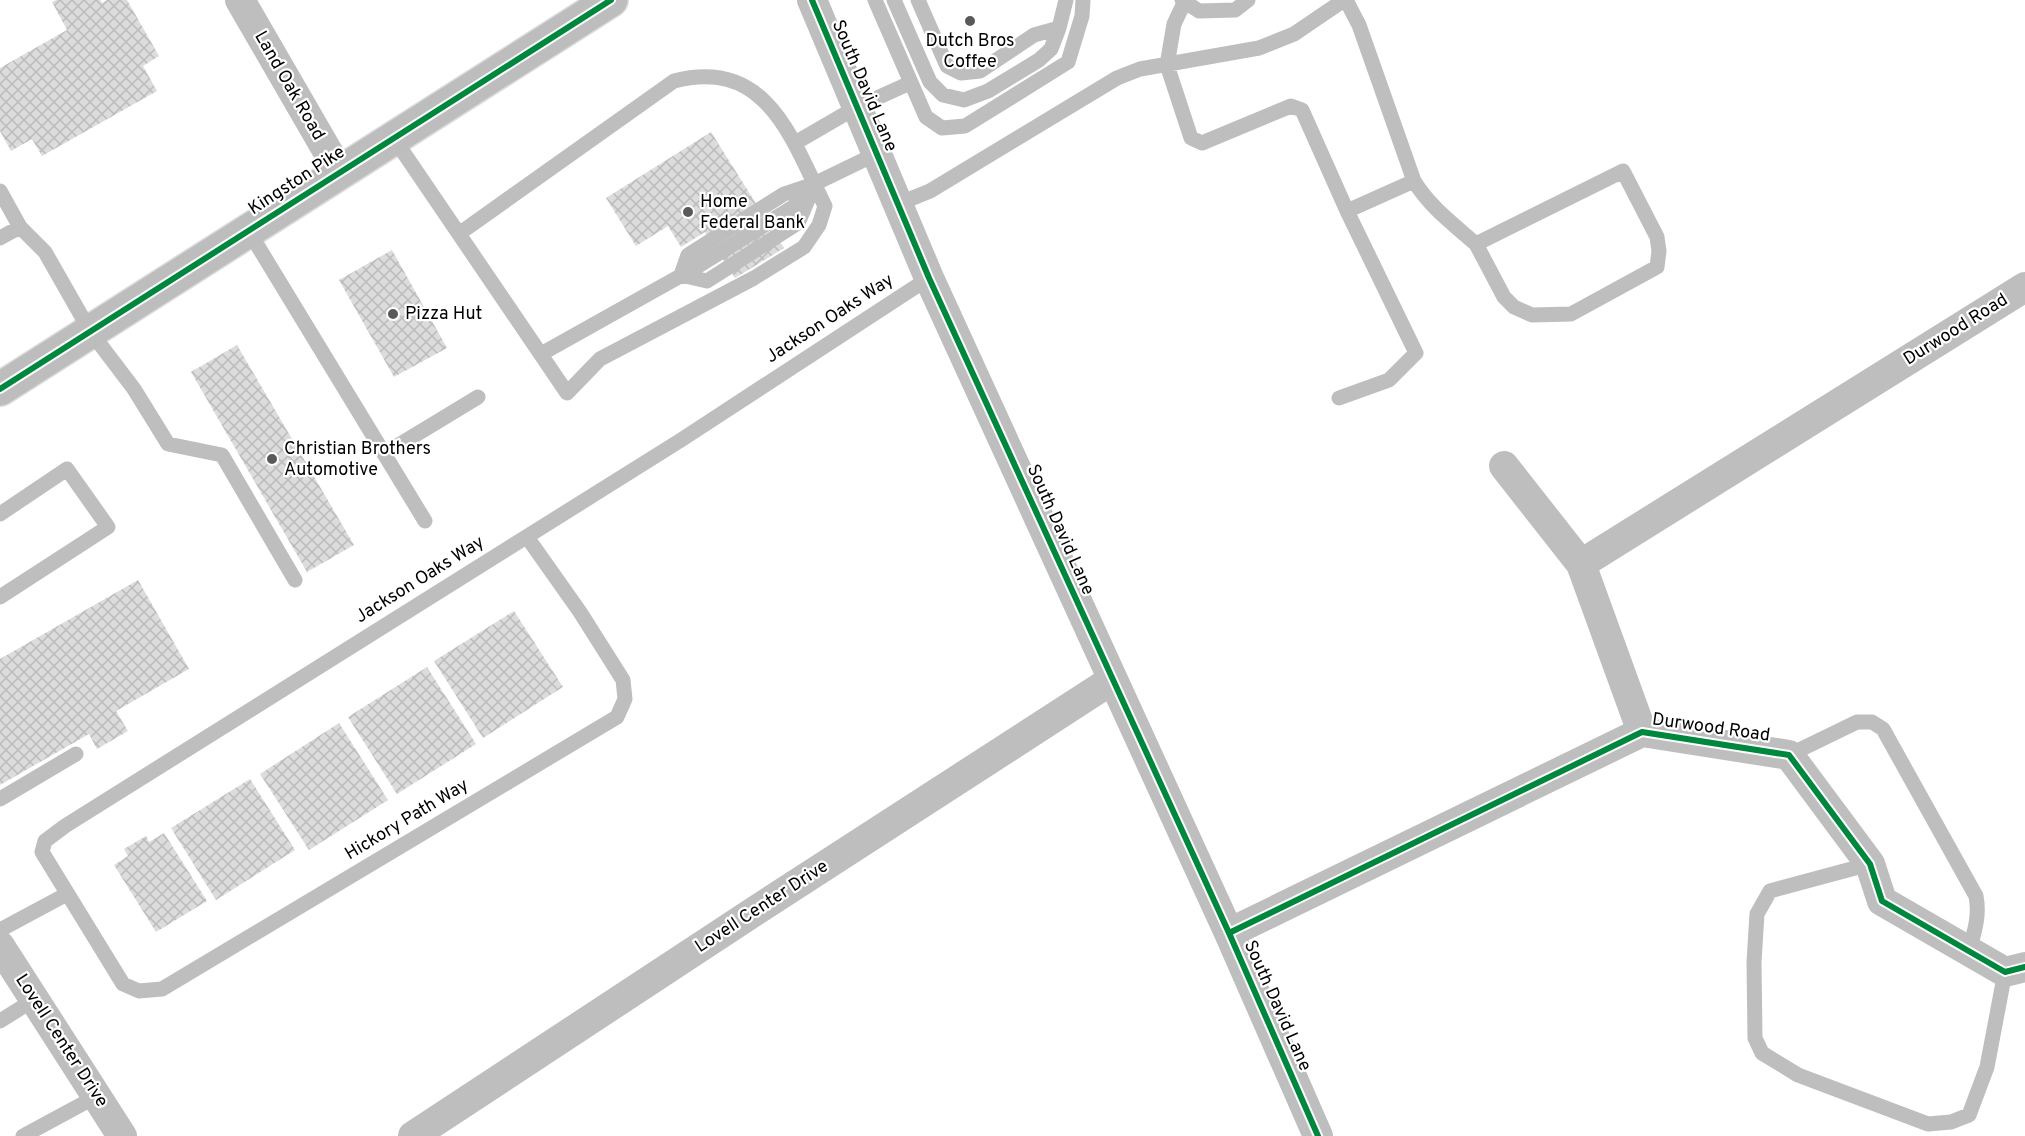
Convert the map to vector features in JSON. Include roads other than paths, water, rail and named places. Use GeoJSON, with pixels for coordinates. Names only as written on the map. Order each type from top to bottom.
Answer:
{"type":"FeatureCollection","features":[{"type":"Feature","properties":{"kind":"main road","name":"Kingston Pike"},"geometry":{"type":"LineString","coordinates":[[0,389],[339,171],[611,0]]}},
{"type":"Feature","properties":{"kind":"street","name":"Land Oak Road"},"geometry":{"type":"LineString","coordinates":[[240,0],[339,171]]}},
{"type":"Feature","properties":{"kind":"street","name":"South David Lane"},"geometry":{"type":"LineString","coordinates":[[812,0],[929,278],[1229,933],[1318,1136]]}},
{"type":"Feature","properties":{"kind":"street","name":"Durwood Road"},"geometry":{"type":"LineString","coordinates":[[1581,564],[2025,287]]}},
{"type":"Feature","properties":{"kind":"street","name":"Durwood Road"},"geometry":{"type":"LineString","coordinates":[[1504,466],[1581,564],[1642,732]]}},
{"type":"Feature","properties":{"kind":"street","name":"Lovell Center Drive"},"geometry":{"type":"LineString","coordinates":[[413,1136],[1112,680]]}},
{"type":"Feature","properties":{"kind":"street","name":"Durwood Road"},"geometry":{"type":"LineString","coordinates":[[1229,933],[1642,732],[1789,755],[1870,864],[1882,901],[1969,951],[2015,970]]}},
{"type":"Feature","properties":{"kind":"street","name":"Lovell Center Drive"},"geometry":{"type":"LineString","coordinates":[[0,946],[122,1136]]}},
{"type":"Feature","properties":{"kind":"lane"},"geometry":{"type":"LineString","coordinates":[[875,0],[926,117],[942,128],[964,126],[1068,62],[1082,16],[1083,0]]}},
{"type":"Feature","properties":{"kind":"lane"},"geometry":{"type":"LineString","coordinates":[[894,0],[930,82],[943,95],[964,100],[988,91],[1039,60],[1051,49],[1066,0]]}},
{"type":"Feature","properties":{"kind":"lane"},"geometry":{"type":"LineString","coordinates":[[918,0],[946,66],[961,74],[980,71],[1034,35],[1059,28]]}},
{"type":"Feature","properties":{"kind":"lane"},"geometry":{"type":"LineString","coordinates":[[1248,0],[1235,10],[1199,11],[1183,1],[1174,24],[1167,65],[1191,138],[1202,142],[1291,105],[1302,110],[1347,211],[1416,353],[1389,380],[1339,398]]}},
{"type":"Feature","properties":{"kind":"lane"},"geometry":{"type":"LineString","coordinates":[[897,204],[930,191],[1117,78],[1140,69],[1259,48],[1294,34],[1345,0],[1359,25],[1414,181],[1423,196],[1476,244],[1504,297],[1514,307],[1532,315],[1571,314],[1657,267],[1659,251],[1657,237],[1623,171],[1476,244]]}},
{"type":"Feature","properties":{"kind":"lane"},"geometry":{"type":"LineString","coordinates":[[393,137],[567,393],[600,359],[754,278],[804,247],[819,225],[825,206],[795,142],[770,106],[755,92],[739,83],[714,76],[693,76],[674,81],[460,233]]}},
{"type":"Feature","properties":{"kind":"lane"},"geometry":{"type":"LineString","coordinates":[[795,142],[857,107],[910,83]]}},
{"type":"Feature","properties":{"kind":"lane"},"geometry":{"type":"LineString","coordinates":[[681,275],[687,255],[784,194],[814,184],[876,154]]}},
{"type":"Feature","properties":{"kind":"lane"},"geometry":{"type":"LineString","coordinates":[[1347,211],[1414,181]]}},
{"type":"Feature","properties":{"kind":"lane"},"geometry":{"type":"LineString","coordinates":[[541,354],[681,275],[707,281],[798,223],[814,184]]}},
{"type":"Feature","properties":{"kind":"lane"},"geometry":{"type":"LineString","coordinates":[[0,191],[20,227],[45,252],[90,331],[134,389],[168,444],[222,455],[295,580]]}},
{"type":"Feature","properties":{"kind":"lane"},"geometry":{"type":"LineString","coordinates":[[0,238],[20,227]]}},
{"type":"Feature","properties":{"kind":"lane"},"geometry":{"type":"LineString","coordinates":[[248,230],[425,521]]}},
{"type":"Feature","properties":{"kind":"lane","name":"Jackson Oaks Way"},"geometry":{"type":"LineString","coordinates":[[67,894],[42,852],[45,841],[691,433],[929,278]]}},
{"type":"Feature","properties":{"kind":"lane"},"geometry":{"type":"LineString","coordinates":[[384,454],[478,397]]}},
{"type":"Feature","properties":{"kind":"lane"},"geometry":{"type":"LineString","coordinates":[[0,514],[68,469],[108,527],[0,597]]}},
{"type":"Feature","properties":{"kind":"lane","name":"Hickory Path Way"},"geometry":{"type":"LineString","coordinates":[[67,894],[123,984],[139,991],[162,989],[617,717],[625,699],[623,680],[580,612],[526,537]]}},
{"type":"Feature","properties":{"kind":"lane"},"geometry":{"type":"LineString","coordinates":[[1789,755],[1857,722],[1872,722],[1883,729],[1976,896],[1977,923],[1969,951]]}},
{"type":"Feature","properties":{"kind":"lane"},"geometry":{"type":"LineString","coordinates":[[0,799],[75,754]]}},
{"type":"Feature","properties":{"kind":"lane"},"geometry":{"type":"LineString","coordinates":[[1870,864],[1770,891],[1757,914],[1754,962],[1755,1038],[1762,1053],[1798,1075],[1928,1124],[1951,1122],[1970,1115],[1988,1067],[2015,970]]}},
{"type":"Feature","properties":{"kind":"lane"},"geometry":{"type":"LineString","coordinates":[[0,930],[67,894]]}},
{"type":"Feature","properties":{"kind":"lane"},"geometry":{"type":"LineString","coordinates":[[0,1021],[35,999]]}},
{"type":"Feature","properties":{"kind":"lane"},"geometry":{"type":"LineString","coordinates":[[23,1136],[97,1096]]}},
{"type":"Feature","properties":{"kind":"place","name":"Dutch Bros Coffee"},"geometry":{"type":"Point","coordinates":[970,21]}},
{"type":"Feature","properties":{"kind":"place","name":"Home Federal Bank"},"geometry":{"type":"Point","coordinates":[688,212]}},
{"type":"Feature","properties":{"kind":"place","name":"Pizza Hut"},"geometry":{"type":"Point","coordinates":[393,314]}},
{"type":"Feature","properties":{"kind":"place","name":"Christian Brothers Automotive"},"geometry":{"type":"Point","coordinates":[272,459]}}]}
